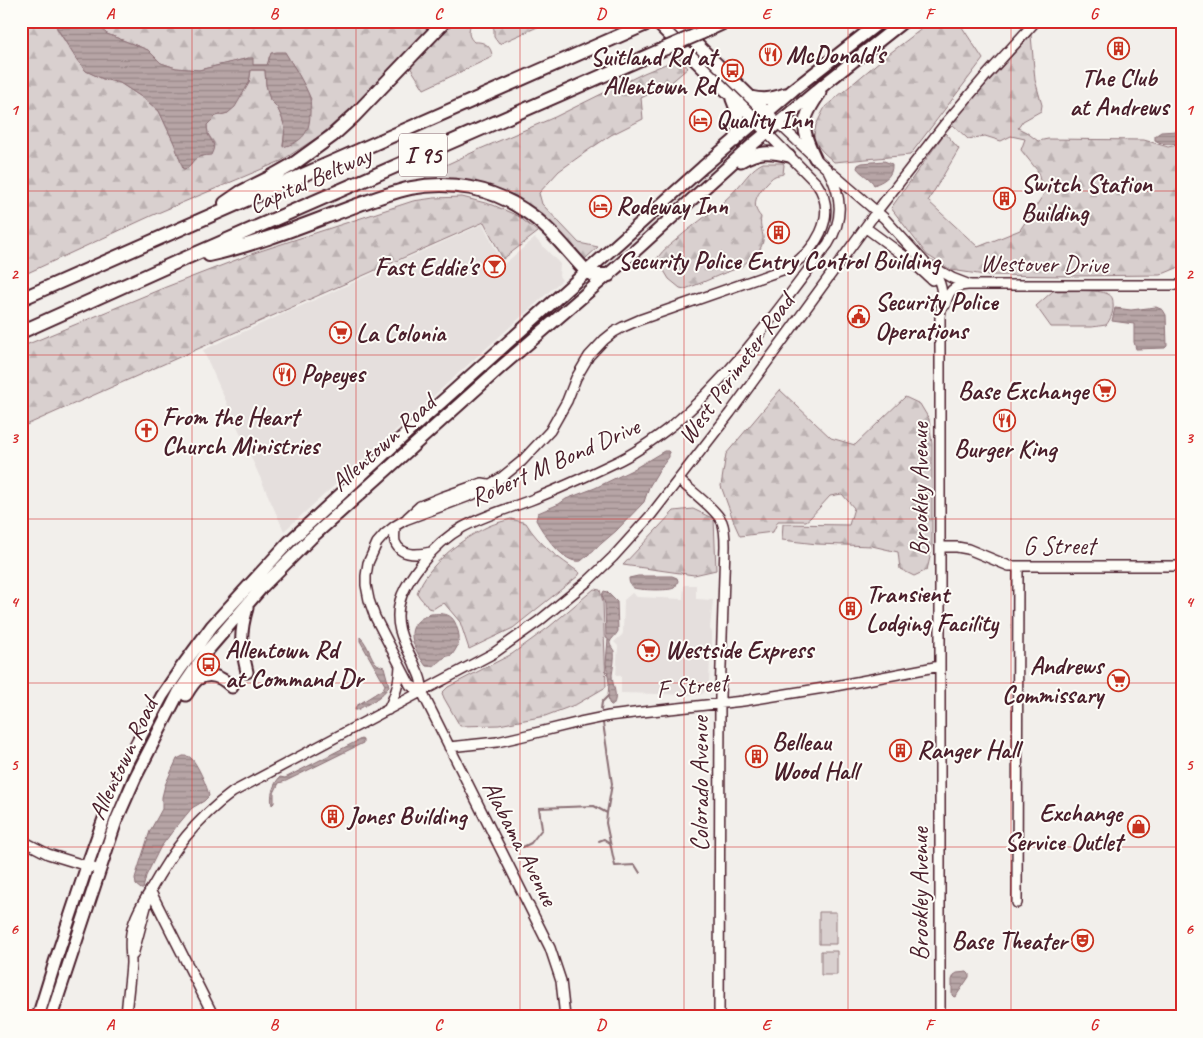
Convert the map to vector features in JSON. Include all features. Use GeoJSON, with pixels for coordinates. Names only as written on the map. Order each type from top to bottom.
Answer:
{"type":"FeatureCollection","features":[{"type":"Feature","properties":{"kind":"highway"},"geometry":{"type":"LineString","coordinates":[[202,219],[241,192],[302,159],[332,136],[354,116],[445,21]]}},
{"type":"Feature","properties":{"kind":"highway","name":"Capital Beltway"},"geometry":{"type":"LineString","coordinates":[[21,332],[727,21]]}},
{"type":"Feature","properties":{"kind":"highway","name":"Capital Beltway"},"geometry":{"type":"LineString","coordinates":[[21,299],[650,23]]}},
{"type":"Feature","properties":{"kind":"highway"},"geometry":{"type":"LineString","coordinates":[[180,262],[229,250],[396,192],[413,187],[441,185],[477,189],[515,204],[548,228],[586,271],[595,275],[609,274]]}},
{"type":"Feature","properties":{"kind":"main road"},"geometry":{"type":"LineString","coordinates":[[673,21],[749,97],[778,123]]}},
{"type":"Feature","properties":{"kind":"main road","name":"Allentown Road"},"geometry":{"type":"LineString","coordinates":[[38,1017],[87,866],[117,785],[162,696],[212,626],[303,528],[586,271],[793,90],[881,21]]}},
{"type":"Feature","properties":{"kind":"main road","name":"Allentown Road"},"geometry":{"type":"LineString","coordinates":[[51,1017],[123,805],[179,692],[207,651],[270,579],[311,538],[778,123],[904,21]]}},
{"type":"Feature","properties":{"kind":"main road"},"geometry":{"type":"LineString","coordinates":[[650,23],[731,96],[767,133]]}},
{"type":"Feature","properties":{"kind":"main road"},"geometry":{"type":"LineString","coordinates":[[815,158],[805,134],[805,119],[812,105],[832,78]]}},
{"type":"Feature","properties":{"kind":"main road"},"geometry":{"type":"LineString","coordinates":[[749,97],[770,99],[793,90]]}},
{"type":"Feature","properties":{"kind":"main road"},"geometry":{"type":"LineString","coordinates":[[731,96],[739,116],[735,141]]}},
{"type":"Feature","properties":{"kind":"main road"},"geometry":{"type":"LineString","coordinates":[[726,169],[748,157],[761,153],[789,156]]}},
{"type":"Feature","properties":{"kind":"main road"},"geometry":{"type":"LineString","coordinates":[[247,672],[241,639],[248,604]]}},
{"type":"Feature","properties":{"kind":"main road"},"geometry":{"type":"LineString","coordinates":[[154,740],[198,679],[212,676],[226,681],[232,687]]}},
{"type":"Feature","properties":{"kind":"street","name":"West Perimeter Road"},"geometry":{"type":"LineString","coordinates":[[150,890],[187,834],[212,808],[233,792],[494,653],[527,631],[565,601],[613,557],[651,515],[679,480],[877,212],[944,125],[1036,21]]}},
{"type":"Feature","properties":{"kind":"street","name":"Robert M Bond Drive"},"geometry":{"type":"LineString","coordinates":[[422,692],[421,679],[402,640],[398,613],[407,584],[430,552],[466,524],[532,499],[614,463],[656,439],[690,411],[741,357],[833,236],[839,218],[840,206],[836,187],[828,170],[778,123]]}},
{"type":"Feature","properties":{"kind":"street","name":"Robert M Bond Drive"},"geometry":{"type":"LineString","coordinates":[[422,692],[410,685],[375,617],[367,594],[368,563],[377,543],[385,534],[405,520],[472,495],[501,478],[522,462],[544,438],[561,412],[584,362],[596,347],[609,336],[623,327],[640,320],[785,269],[802,258],[821,231],[826,216],[825,200],[817,184],[767,133]]}},
{"type":"Feature","properties":{"kind":"street","name":"Westover Drive"},"geometry":{"type":"LineString","coordinates":[[828,170],[877,212],[928,266],[970,285],[1182,286]]}},
{"type":"Feature","properties":{"kind":"street"},"geometry":{"type":"LineString","coordinates":[[866,228],[912,261],[926,274],[932,280],[939,296],[952,283],[959,280]]}},
{"type":"Feature","properties":{"kind":"street","name":"Brookley Avenue"},"geometry":{"type":"LineString","coordinates":[[928,266],[938,280],[941,308],[940,1017]]}},
{"type":"Feature","properties":{"kind":"street"},"geometry":{"type":"LineString","coordinates":[[940,317],[951,290],[960,285],[970,285]]}},
{"type":"Feature","properties":{"kind":"street","name":"Colorado Avenue"},"geometry":{"type":"LineString","coordinates":[[679,480],[714,511],[722,522],[725,532],[720,704],[720,1017]]}},
{"type":"Feature","properties":{"kind":"street"},"geometry":{"type":"LineString","coordinates":[[395,526],[395,541],[400,549],[420,555],[430,552]]}},
{"type":"Feature","properties":{"kind":"street","name":"G Street"},"geometry":{"type":"LineString","coordinates":[[940,547],[968,549],[1003,564],[1018,566],[1182,566]]}},
{"type":"Feature","properties":{"kind":"street"},"geometry":{"type":"LineString","coordinates":[[1017,903],[1018,566]]}},
{"type":"Feature","properties":{"kind":"street"},"geometry":{"type":"LineString","coordinates":[[388,710],[399,684],[400,666]]}},
{"type":"Feature","properties":{"kind":"street","name":"F Street"},"geometry":{"type":"LineString","coordinates":[[450,746],[496,742],[609,716],[720,704],[822,688],[940,666]]}},
{"type":"Feature","properties":{"kind":"street","name":"Alabama Avenue"},"geometry":{"type":"LineString","coordinates":[[422,692],[550,948],[561,981],[565,1017]]}},
{"type":"Feature","properties":{"kind":"street"},"geometry":{"type":"LineString","coordinates":[[21,840],[48,854],[100,870]]}},
{"type":"Feature","properties":{"kind":"street"},"geometry":{"type":"LineString","coordinates":[[126,1017],[131,961],[150,890]]}},
{"type":"Feature","properties":{"kind":"street"},"geometry":{"type":"LineString","coordinates":[[150,890],[214,1017]]}},
{"type":"Feature","properties":{"kind":"shaded area"},"geometry":{"type":"Polygon","coordinates":[[[55,21],[71,21],[76,28],[79,21],[93,21],[107,34],[148,50],[161,63],[176,68],[199,70],[249,58],[253,58],[253,65],[267,65],[271,53],[285,52],[310,98],[310,120],[304,136],[283,147],[285,128],[277,107],[270,100],[265,70],[251,70],[249,83],[235,107],[228,113],[216,116],[207,125],[208,134],[214,146],[211,155],[197,158],[188,168],[183,169],[174,143],[159,111],[120,83],[103,79],[86,71],[57,28],[55,21]]]}},
{"type":"Feature","properties":{"kind":"shaded area"},"geometry":{"type":"Polygon","coordinates":[[[1161,132],[1182,132],[1182,142],[1165,144],[1155,140],[1155,136],[1161,132]]]}},
{"type":"Feature","properties":{"kind":"shaded area"},"geometry":{"type":"Polygon","coordinates":[[[884,161],[892,164],[891,172],[887,178],[874,185],[857,168],[862,163],[884,161]]]}},
{"type":"Feature","properties":{"kind":"shaded area"},"geometry":{"type":"Polygon","coordinates":[[[483,224],[503,265],[535,238],[560,264],[559,276],[562,280],[284,531],[203,350],[483,224]]]}},
{"type":"Feature","properties":{"kind":"shaded area"},"geometry":{"type":"Polygon","coordinates":[[[1156,307],[1163,310],[1166,315],[1167,346],[1165,348],[1136,349],[1134,324],[1112,321],[1115,308],[1131,310],[1156,307]]]}},
{"type":"Feature","properties":{"kind":"shaded area"},"geometry":{"type":"Polygon","coordinates":[[[664,451],[669,452],[669,457],[649,487],[644,502],[616,531],[581,561],[574,561],[568,558],[549,540],[536,520],[538,513],[632,470],[664,451]]]}},
{"type":"Feature","properties":{"kind":"shaded area"},"geometry":{"type":"Polygon","coordinates":[[[638,576],[672,576],[677,578],[678,581],[675,587],[671,589],[637,589],[631,585],[629,578],[638,576]]]}},
{"type":"Feature","properties":{"kind":"shaded area"},"geometry":{"type":"Polygon","coordinates":[[[684,585],[696,585],[696,599],[713,600],[710,629],[712,632],[712,655],[710,658],[709,686],[702,694],[696,695],[621,693],[621,676],[616,675],[618,646],[614,642],[623,633],[624,600],[632,593],[637,597],[683,599],[684,585]]]}},
{"type":"Feature","properties":{"kind":"shaded area"},"geometry":{"type":"Polygon","coordinates":[[[604,591],[617,602],[618,631],[610,642],[614,651],[612,675],[615,702],[613,705],[609,703],[608,696],[609,683],[606,663],[608,639],[606,638],[605,604],[602,595],[604,591]]]}},
{"type":"Feature","properties":{"kind":"shaded area"},"geometry":{"type":"Polygon","coordinates":[[[431,614],[444,614],[453,619],[458,632],[459,642],[452,655],[441,659],[435,665],[426,666],[417,651],[412,637],[416,624],[422,618],[431,614]]]}},
{"type":"Feature","properties":{"kind":"shaded area"},"geometry":{"type":"Polygon","coordinates":[[[360,637],[374,661],[384,667],[389,686],[375,700],[355,710],[356,706],[383,689],[385,685],[360,641],[360,637]]]}},
{"type":"Feature","properties":{"kind":"shaded area"},"geometry":{"type":"Polygon","coordinates":[[[361,739],[363,743],[279,783],[274,793],[274,803],[272,805],[273,790],[280,777],[285,778],[361,739]]]}},
{"type":"Feature","properties":{"kind":"shaded area"},"geometry":{"type":"Polygon","coordinates":[[[183,756],[190,757],[196,765],[209,796],[192,808],[160,848],[146,876],[143,889],[141,889],[136,885],[135,878],[150,831],[162,809],[165,785],[177,759],[183,756]]]}},
{"type":"Feature","properties":{"kind":"shaded area"},"geometry":{"type":"Polygon","coordinates":[[[967,972],[969,977],[954,997],[952,995],[952,980],[954,975],[967,972]]]}},
{"type":"Feature","properties":{"kind":"green space"},"geometry":{"type":"Polygon","coordinates":[[[21,21],[55,21],[57,29],[86,71],[103,79],[120,83],[159,111],[184,169],[188,168],[197,157],[211,154],[214,143],[208,134],[207,125],[216,116],[228,113],[249,83],[251,70],[265,70],[266,85],[270,99],[277,107],[285,128],[283,146],[311,99],[296,70],[285,53],[269,57],[268,65],[253,65],[249,58],[199,70],[176,68],[161,63],[148,50],[107,34],[93,21],[439,21],[360,100],[321,135],[281,161],[153,215],[21,276],[21,21]]]}},
{"type":"Feature","properties":{"kind":"green space"},"geometry":{"type":"Polygon","coordinates":[[[455,21],[479,21],[470,26],[469,35],[474,42],[481,42],[487,45],[491,50],[492,57],[424,89],[410,67],[455,21]]]}},
{"type":"Feature","properties":{"kind":"green space"},"geometry":{"type":"Polygon","coordinates":[[[490,21],[551,21],[499,44],[494,37],[494,29],[490,21]]]}},
{"type":"Feature","properties":{"kind":"green space"},"geometry":{"type":"Polygon","coordinates":[[[932,21],[958,21],[983,59],[910,155],[834,162],[813,140],[816,125],[825,107],[881,60],[932,21]]]}},
{"type":"Feature","properties":{"kind":"green space"},"geometry":{"type":"Polygon","coordinates":[[[1031,35],[1035,80],[1042,105],[1041,111],[1023,121],[1018,128],[1038,141],[1048,139],[1144,140],[1168,147],[1182,144],[1182,264],[1177,268],[1160,275],[1070,276],[985,275],[951,270],[927,255],[891,208],[945,133],[959,149],[928,201],[978,247],[1020,230],[1044,194],[1037,170],[1021,150],[1025,139],[1011,136],[1001,141],[985,136],[968,139],[951,123],[1031,35]]]}},
{"type":"Feature","properties":{"kind":"green space"},"geometry":{"type":"Polygon","coordinates":[[[680,58],[688,68],[668,85],[641,98],[643,119],[611,135],[587,151],[559,171],[539,193],[542,204],[579,243],[598,247],[585,259],[544,218],[523,204],[421,181],[435,170],[555,117],[644,73],[680,58]]]}},
{"type":"Feature","properties":{"kind":"green space"},"geometry":{"type":"Polygon","coordinates":[[[763,163],[783,163],[784,165],[783,174],[771,178],[756,200],[756,208],[761,217],[763,241],[754,259],[749,260],[741,267],[701,283],[685,289],[680,288],[669,279],[657,259],[684,233],[724,202],[752,170],[763,163]]]}},
{"type":"Feature","properties":{"kind":"green space"},"geometry":{"type":"Polygon","coordinates":[[[462,197],[493,205],[518,216],[538,232],[503,259],[484,222],[24,426],[21,420],[21,347],[254,253],[413,201],[462,197]]]}},
{"type":"Feature","properties":{"kind":"green space"},"geometry":{"type":"Polygon","coordinates":[[[1053,291],[1104,292],[1111,297],[1113,302],[1111,318],[1106,325],[1051,327],[1036,306],[1053,291]]]}},
{"type":"Feature","properties":{"kind":"green space"},"geometry":{"type":"Polygon","coordinates":[[[780,390],[831,438],[855,445],[905,397],[920,404],[929,419],[932,444],[932,549],[927,570],[914,576],[900,569],[898,552],[872,546],[817,544],[782,540],[783,524],[849,525],[854,508],[842,494],[830,496],[806,521],[778,521],[773,532],[740,536],[721,486],[726,454],[780,390]]]}},
{"type":"Feature","properties":{"kind":"green space"},"geometry":{"type":"Polygon","coordinates":[[[693,509],[714,519],[716,570],[694,575],[623,565],[674,511],[693,509]]]}},
{"type":"Feature","properties":{"kind":"green space"},"geometry":{"type":"Polygon","coordinates":[[[511,519],[526,523],[543,545],[580,573],[513,628],[469,649],[460,622],[444,603],[433,609],[428,608],[417,593],[422,582],[437,562],[457,545],[478,531],[511,519]]]}},
{"type":"Feature","properties":{"kind":"green space"},"geometry":{"type":"Polygon","coordinates":[[[594,589],[600,590],[603,602],[606,687],[577,704],[545,716],[499,725],[460,726],[442,693],[448,687],[512,654],[549,627],[594,589]]]}},
{"type":"Feature","properties":{"kind":"green space"},"geometry":{"type":"Polygon","coordinates":[[[819,912],[836,912],[836,944],[819,944],[819,912]]]}},
{"type":"Feature","properties":{"kind":"green space"},"geometry":{"type":"Polygon","coordinates":[[[821,951],[837,951],[837,975],[821,975],[821,951]]]}},
{"type":"Feature","properties":{"kind":"waterway"},"geometry":{"type":"LineString","coordinates":[[601,709],[602,702],[608,696]]}},
{"type":"Feature","properties":{"kind":"waterway"},"geometry":{"type":"LineString","coordinates":[[603,723],[612,784],[606,823],[615,866],[635,865],[640,873]]}},
{"type":"Feature","properties":{"kind":"waterway"},"geometry":{"type":"LineString","coordinates":[[523,847],[531,843],[542,829],[539,808],[594,806],[607,813]]}},
{"type":"Feature","properties":{"kind":"waterway"},"geometry":{"type":"LineString","coordinates":[[599,841],[604,839],[610,843]]}},
{"type":"Feature","properties":{"kind":"waterway"},"geometry":{"type":"LineString","coordinates":[[1175,1014],[1182,1007]]}},
{"type":"Feature","properties":{"kind":"place","name":"The Club at Andrews"},"geometry":{"type":"Point","coordinates":[1119,49]}},
{"type":"Feature","properties":{"kind":"place","name":"McDonald's"},"geometry":{"type":"Point","coordinates":[770,55]}},
{"type":"Feature","properties":{"kind":"place","name":"Suitland Rd at Allentown Rd"},"geometry":{"type":"Point","coordinates":[732,71]}},
{"type":"Feature","properties":{"kind":"place","name":"Quality Inn"},"geometry":{"type":"Point","coordinates":[700,120]}},
{"type":"Feature","properties":{"kind":"place","name":"Switch Station Building"},"geometry":{"type":"Point","coordinates":[1005,198]}},
{"type":"Feature","properties":{"kind":"place","name":"Rodeway Inn"},"geometry":{"type":"Point","coordinates":[600,206]}},
{"type":"Feature","properties":{"kind":"place","name":"Security Police Entry Control Building"},"geometry":{"type":"Point","coordinates":[779,232]}},
{"type":"Feature","properties":{"kind":"place","name":"Fast Eddie's"},"geometry":{"type":"Point","coordinates":[494,267]}},
{"type":"Feature","properties":{"kind":"place","name":"Security Police Operations"},"geometry":{"type":"Point","coordinates":[859,316]}},
{"type":"Feature","properties":{"kind":"place","name":"La Colonia"},"geometry":{"type":"Point","coordinates":[340,333]}},
{"type":"Feature","properties":{"kind":"place","name":"Popeyes"},"geometry":{"type":"Point","coordinates":[285,374]}},
{"type":"Feature","properties":{"kind":"place","name":"Base Exchange"},"geometry":{"type":"Point","coordinates":[1104,391]}},
{"type":"Feature","properties":{"kind":"place","name":"Burger King"},"geometry":{"type":"Point","coordinates":[1005,420]}},
{"type":"Feature","properties":{"kind":"place","name":"From the Heart Church Ministries"},"geometry":{"type":"Point","coordinates":[146,431]}},
{"type":"Feature","properties":{"kind":"place","name":"Transient Lodging Facility"},"geometry":{"type":"Point","coordinates":[850,608]}},
{"type":"Feature","properties":{"kind":"place","name":"Westside Express"},"geometry":{"type":"Point","coordinates":[649,650]}},
{"type":"Feature","properties":{"kind":"place","name":"Allentown Rd at Command Dr"},"geometry":{"type":"Point","coordinates":[209,664]}},
{"type":"Feature","properties":{"kind":"place","name":"Andrews Commissary"},"geometry":{"type":"Point","coordinates":[1119,680]}},
{"type":"Feature","properties":{"kind":"place","name":"Ranger Hall"},"geometry":{"type":"Point","coordinates":[901,750]}},
{"type":"Feature","properties":{"kind":"place","name":"Belleau Wood Hall"},"geometry":{"type":"Point","coordinates":[756,756]}},
{"type":"Feature","properties":{"kind":"place","name":"Jones Building"},"geometry":{"type":"Point","coordinates":[332,816]}},
{"type":"Feature","properties":{"kind":"place","name":"Exchange Service Outlet"},"geometry":{"type":"Point","coordinates":[1138,827]}},
{"type":"Feature","properties":{"kind":"place","name":"Base Theater"},"geometry":{"type":"Point","coordinates":[1083,941]}}]}
